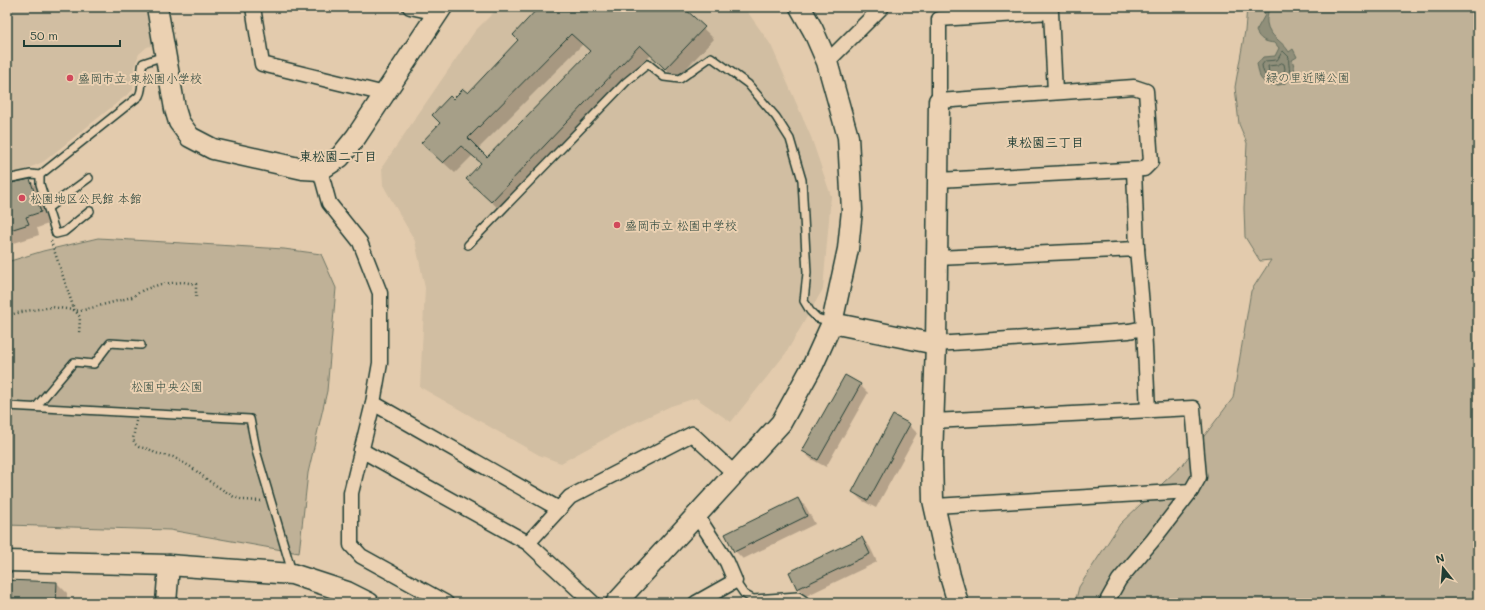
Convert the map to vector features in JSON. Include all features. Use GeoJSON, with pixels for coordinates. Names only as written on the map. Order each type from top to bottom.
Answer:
{"type":"FeatureCollection","features":[{"type":"Feature","properties":{"kind":"street"},"geometry":{"type":"LineString","coordinates":[[157,7],[175,109],[179,122],[190,137],[212,149],[303,169],[320,170],[340,157],[356,137],[440,10],[410,7]]}},
{"type":"Feature","properties":{"kind":"street"},"geometry":{"type":"LineString","coordinates":[[252,7],[262,64],[385,94]]}},
{"type":"Feature","properties":{"kind":"street"},"geometry":{"type":"LineString","coordinates":[[616,603],[781,423],[814,365],[832,323],[848,249],[852,210],[848,137],[827,62],[813,30],[800,7]]}},
{"type":"Feature","properties":{"kind":"street"},"geometry":{"type":"LineString","coordinates":[[827,62],[882,7]]}},
{"type":"Feature","properties":{"kind":"street"},"geometry":{"type":"LineString","coordinates":[[958,603],[950,576],[935,506],[932,457],[936,344],[939,19],[1028,10],[1051,12],[1055,92]]}},
{"type":"Feature","properties":{"kind":"street"},"geometry":{"type":"LineString","coordinates":[[938,180],[1134,170],[1144,169],[1151,162],[1146,91],[1134,87],[939,101]]}},
{"type":"Feature","properties":{"kind":"street"},"geometry":{"type":"LineString","coordinates":[[320,170],[329,203],[360,242],[380,293],[380,363],[373,403],[351,493],[351,546],[361,556],[446,603]]}},
{"type":"Feature","properties":{"kind":"street"},"geometry":{"type":"LineString","coordinates":[[1134,170],[1137,249],[1144,328],[1148,410]]}},
{"type":"Feature","properties":{"kind":"street"},"geometry":{"type":"LineString","coordinates":[[937,258],[1137,249]]}},
{"type":"Feature","properties":{"kind":"street"},"geometry":{"type":"LineString","coordinates":[[832,323],[936,344],[1121,331],[1144,328]]}},
{"type":"Feature","properties":{"kind":"street"},"geometry":{"type":"LineString","coordinates":[[373,403],[559,509]]}},
{"type":"Feature","properties":{"kind":"street"},"geometry":{"type":"LineString","coordinates":[[933,421],[1193,408],[1199,477],[1191,490],[1153,540],[1120,580],[1106,603]]}},
{"type":"Feature","properties":{"kind":"street"},"geometry":{"type":"LineString","coordinates":[[528,543],[570,497],[692,434],[735,474]]}},
{"type":"Feature","properties":{"kind":"street"},"geometry":{"type":"LineString","coordinates":[[361,450],[528,543],[593,603]]}},
{"type":"Feature","properties":{"kind":"street"},"geometry":{"type":"LineString","coordinates":[[935,506],[1191,490]]}},
{"type":"Feature","properties":{"kind":"street"},"geometry":{"type":"LineString","coordinates":[[696,516],[727,562],[734,581],[696,603]]}},
{"type":"Feature","properties":{"kind":"street"},"geometry":{"type":"LineString","coordinates":[[7,561],[169,565],[292,574],[345,598],[368,603]]}},
{"type":"Feature","properties":{"kind":"street"},"geometry":{"type":"LineString","coordinates":[[166,603],[169,565]]}},
{"type":"Feature","properties":{"kind":"lane"},"geometry":{"type":"LineString","coordinates":[[7,179],[32,174],[40,175],[139,96],[142,90],[143,63],[166,55]]}},
{"type":"Feature","properties":{"kind":"lane"},"geometry":{"type":"LineString","coordinates":[[468,245],[626,82],[648,64],[664,78],[680,79],[711,57],[748,84],[776,117],[790,139],[802,180],[807,273],[804,301],[810,311],[817,318],[832,323]]}},
{"type":"Feature","properties":{"kind":"lane"},"geometry":{"type":"LineString","coordinates":[[40,175],[40,184],[56,234],[64,232],[90,211]]}},
{"type":"Feature","properties":{"kind":"lane"},"geometry":{"type":"LineString","coordinates":[[48,208],[89,178]]}},
{"type":"Feature","properties":{"kind":"lane"},"geometry":{"type":"LineString","coordinates":[[36,407],[74,362],[94,364],[110,343],[141,345]]}},
{"type":"Feature","properties":{"kind":"lane"},"geometry":{"type":"LineString","coordinates":[[7,406],[250,419],[257,454],[292,574]]}},
{"type":"Feature","properties":{"kind":"lane"},"geometry":{"type":"LineString","coordinates":[[734,581],[744,594],[753,599],[798,596],[806,603]]}},
{"type":"Feature","properties":{"kind":"path"},"geometry":{"type":"LineString","coordinates":[[51,241],[74,309],[80,317],[79,336]]}},
{"type":"Feature","properties":{"kind":"path"},"geometry":{"type":"LineString","coordinates":[[7,318],[13,314],[52,307],[80,311],[132,297],[152,287],[178,282],[196,284],[196,298]]}},
{"type":"Feature","properties":{"kind":"path"},"geometry":{"type":"LineString","coordinates":[[138,412],[134,439],[139,447],[149,449],[155,453],[173,456],[234,497],[244,500],[271,502]]}},
{"type":"Feature","properties":{"kind":"shaded area","name":"盛岡市立 東松園小学校"},"geometry":{"type":"Polygon","coordinates":[[[7,7],[146,7],[155,45],[147,47],[139,54],[134,67],[133,90],[43,162],[22,171],[7,172],[7,7]]]}},
{"type":"Feature","properties":{"kind":"shaded area","name":"盛岡市立 松園中学校"},"geometry":{"type":"Polygon","coordinates":[[[499,7],[744,7],[771,45],[811,137],[831,196],[823,289],[786,353],[731,422],[696,398],[671,406],[630,425],[561,463],[539,455],[420,387],[425,288],[415,241],[383,185],[382,167],[475,31],[499,7]]]}},
{"type":"Feature","properties":{"kind":"green space","name":"緑の里近隣公園"},"geometry":{"type":"Polygon","coordinates":[[[1247,7],[1478,7],[1478,603],[1075,603],[1079,587],[1120,524],[1183,464],[1233,398],[1251,291],[1271,260],[1260,261],[1245,237],[1244,208],[1247,143],[1239,124],[1235,87],[1245,31],[1247,7]]]}},
{"type":"Feature","properties":{"kind":"green space","name":"松園中央公園"},"geometry":{"type":"Polygon","coordinates":[[[98,238],[284,249],[321,254],[336,288],[327,391],[308,473],[299,553],[170,530],[7,525],[7,262],[43,251],[98,238]]]}},
{"type":"Feature","properties":{"kind":"water"},"geometry":{"type":"Polygon","coordinates":[[[1263,7],[1268,7],[1267,21],[1270,32],[1289,52],[1293,49],[1297,57],[1292,60],[1295,70],[1293,76],[1290,80],[1282,84],[1272,85],[1267,83],[1263,81],[1259,74],[1257,64],[1263,57],[1275,56],[1279,48],[1275,43],[1261,38],[1256,31],[1265,15],[1263,7]]]}},
{"type":"Feature","properties":{"kind":"building"},"geometry":{"type":"Polygon","coordinates":[[[539,7],[683,7],[705,27],[665,69],[640,45],[491,202],[466,179],[481,163],[461,146],[443,163],[421,143],[440,123],[432,115],[450,96],[453,99],[463,89],[468,93],[518,40],[513,35],[539,7]],[[571,34],[468,138],[487,157],[590,51],[571,34]]]}},
{"type":"Feature","properties":{"kind":"building","name":"松園地区公民館 本館"},"geometry":{"type":"Polygon","coordinates":[[[30,179],[41,212],[26,217],[29,224],[7,231],[7,184],[30,179]]]}},
{"type":"Feature","properties":{"kind":"building"},"geometry":{"type":"Polygon","coordinates":[[[845,375],[861,384],[818,460],[802,451],[845,375]]]}},
{"type":"Feature","properties":{"kind":"building"},"geometry":{"type":"Polygon","coordinates":[[[893,415],[910,424],[868,501],[852,492],[893,415]]]}},
{"type":"Feature","properties":{"kind":"building"},"geometry":{"type":"Polygon","coordinates":[[[798,498],[807,516],[734,552],[725,534],[798,498]]]}},
{"type":"Feature","properties":{"kind":"building"},"geometry":{"type":"Polygon","coordinates":[[[862,537],[870,554],[797,589],[789,572],[862,537]]]}},
{"type":"Feature","properties":{"kind":"building"},"geometry":{"type":"Polygon","coordinates":[[[7,580],[57,582],[56,603],[7,603],[7,580]]]}},
{"type":"Feature","properties":{"kind":"place","name":"盛岡市立 東松園小学校"},"geometry":{"type":"Point","coordinates":[70,78]}},
{"type":"Feature","properties":{"kind":"place","name":"松園地区公民館 本館"},"geometry":{"type":"Point","coordinates":[22,198]}},
{"type":"Feature","properties":{"kind":"place","name":"盛岡市立 松園中学校"},"geometry":{"type":"Point","coordinates":[617,225]}},
{"type":"Feature","properties":{"kind":"district","name":"東松園三丁目"},"geometry":{"type":"Point","coordinates":[1045,141]}},
{"type":"Feature","properties":{"kind":"district","name":"東松園二丁目"},"geometry":{"type":"Point","coordinates":[338,155]}}]}
